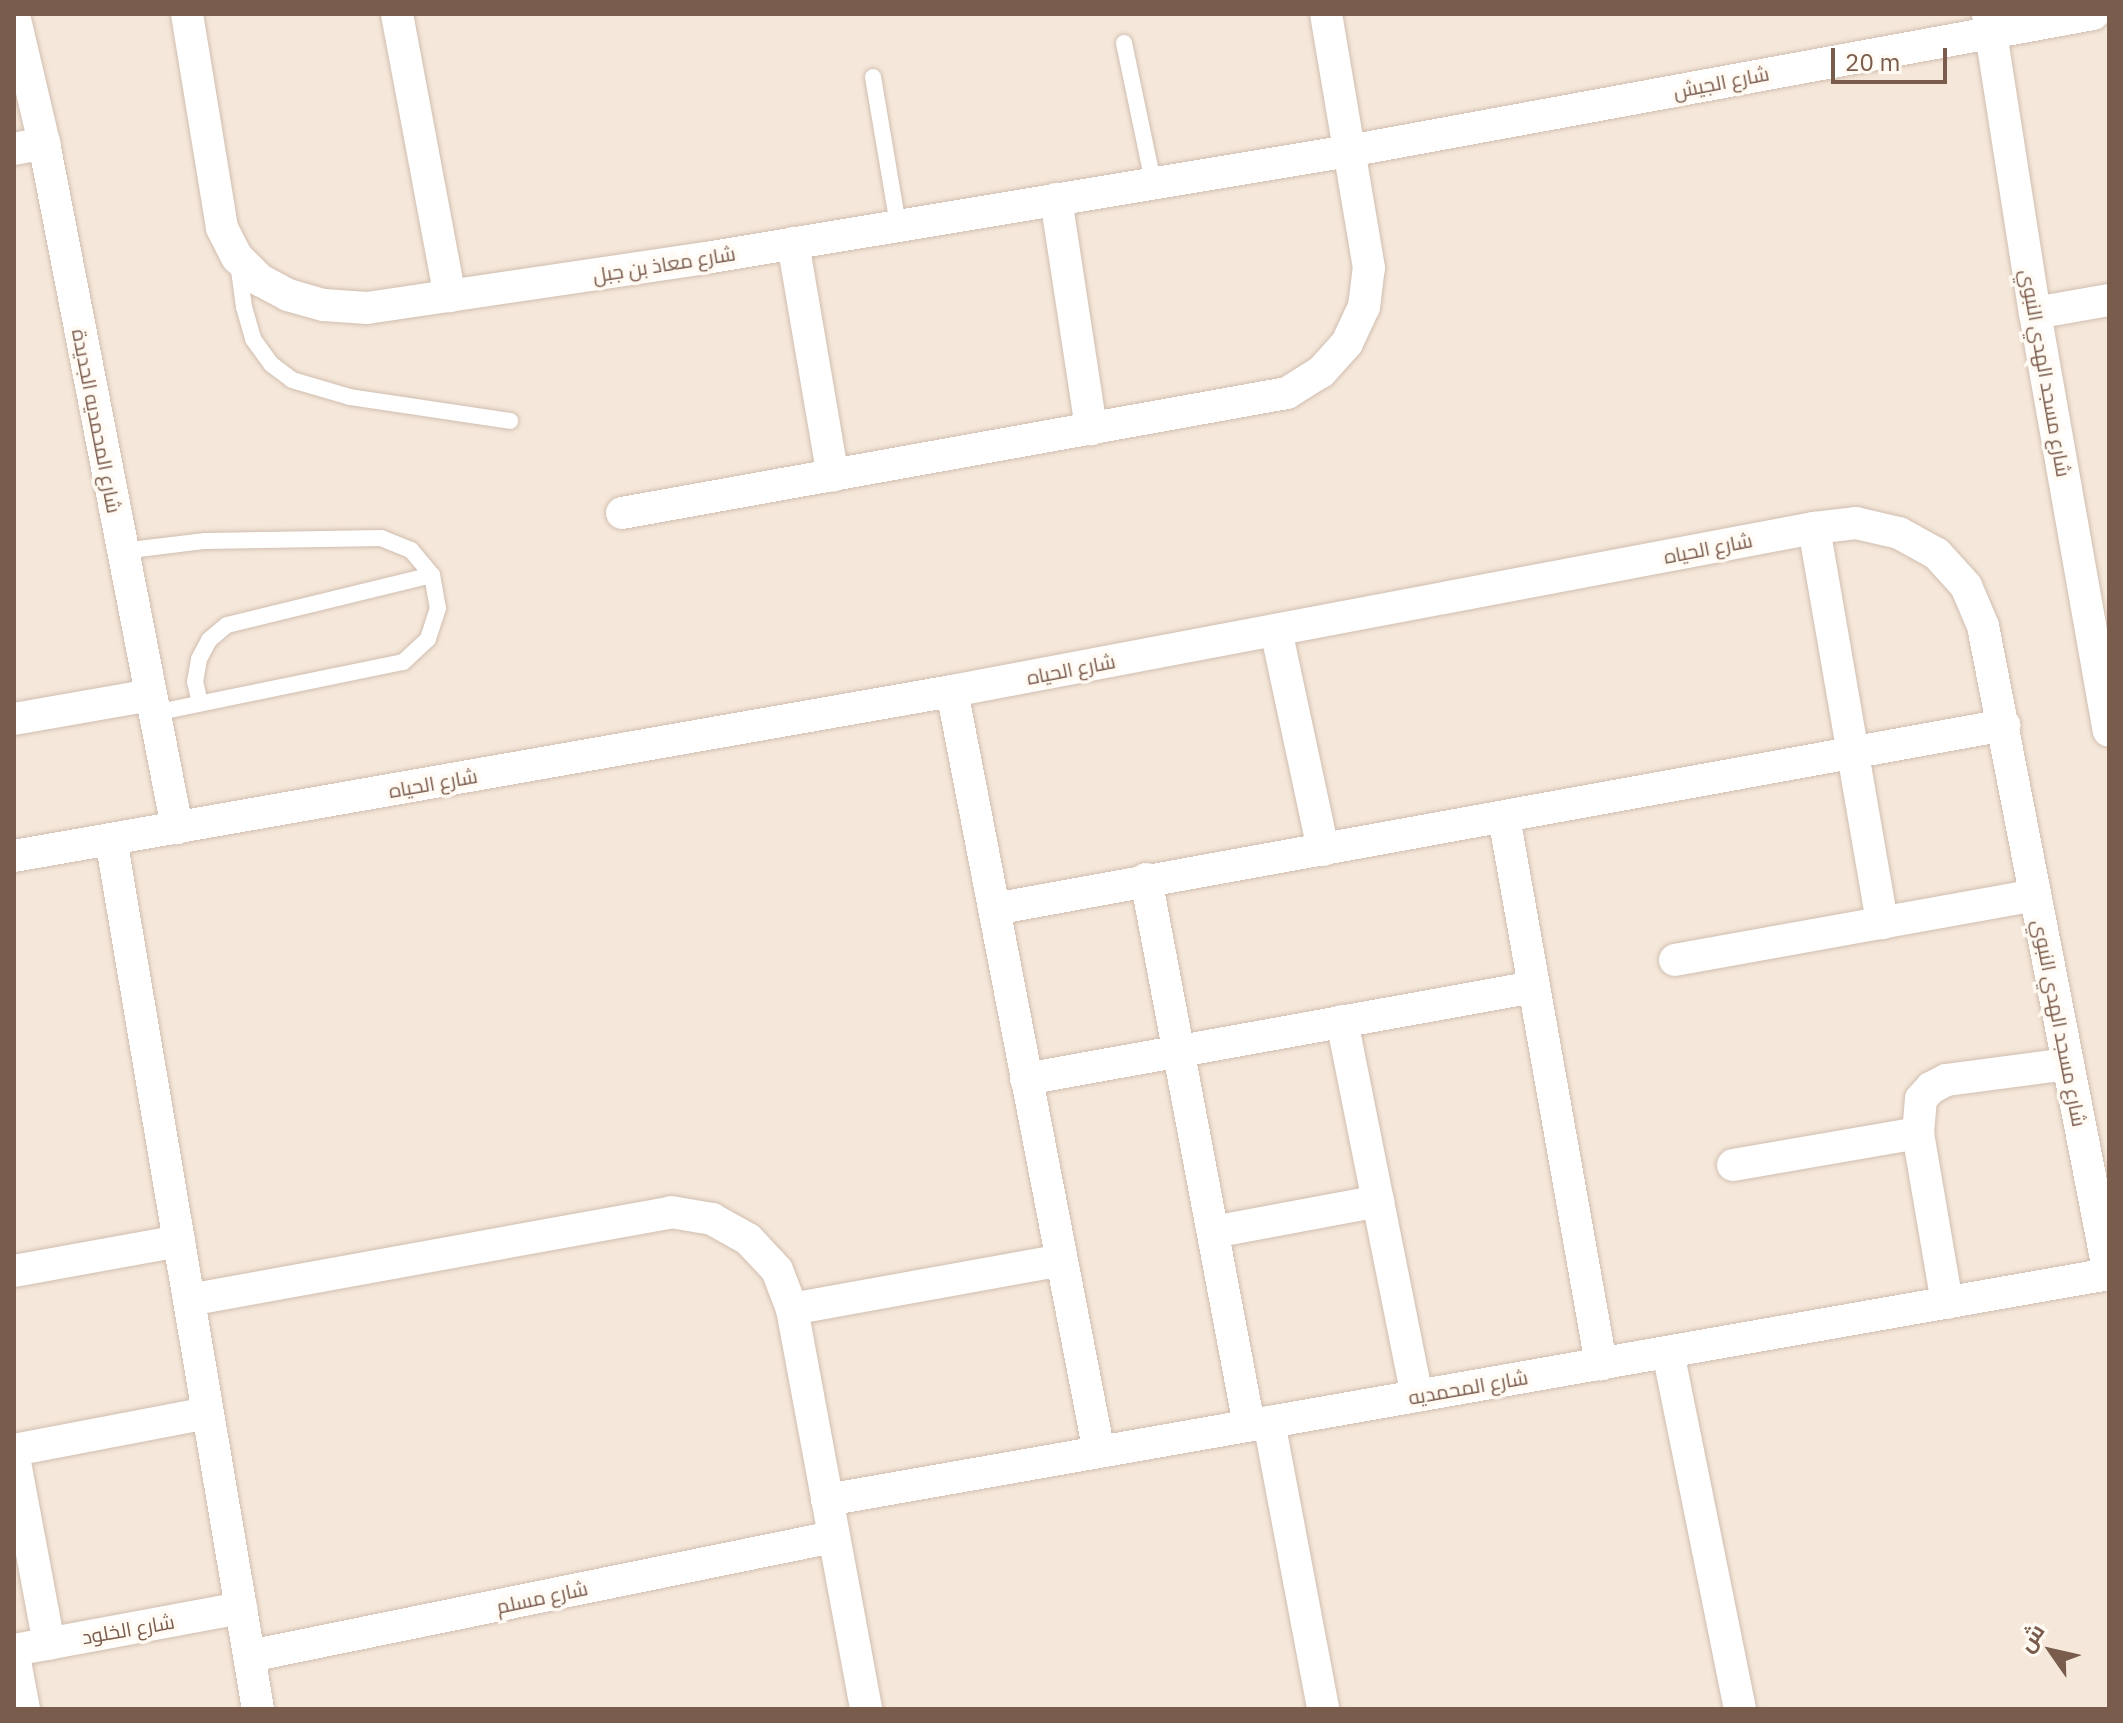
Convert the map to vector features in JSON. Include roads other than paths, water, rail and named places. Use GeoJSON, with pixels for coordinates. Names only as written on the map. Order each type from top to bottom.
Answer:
{"type":"FeatureCollection","features":[{"type":"Feature","properties":{"kind":"street","name":"شارع معاذ بن جبل"},"geometry":{"type":"LineString","coordinates":[[187,14],[222,228],[237,257],[260,280],[288,295],[324,305],[367,308],[450,296],[1349,151]]}},
{"type":"Feature","properties":{"kind":"street"},"geometry":{"type":"LineString","coordinates":[[397,14],[450,296]]}},
{"type":"Feature","properties":{"kind":"street"},"geometry":{"type":"LineString","coordinates":[[622,513],[1287,393],[1321,372],[1347,343],[1358,319],[1369,268],[1326,14]]}},
{"type":"Feature","properties":{"kind":"street","name":"شارع الجيش"},"geometry":{"type":"LineString","coordinates":[[1349,151],[1989,23],[2093,14]]}},
{"type":"Feature","properties":{"kind":"street","name":"شارع المحمديه الجديدة"},"geometry":{"type":"LineString","coordinates":[[14,15],[29,146],[122,551],[177,828]]}},
{"type":"Feature","properties":{"kind":"street","name":"شارع مسجد الهدي النبوي"},"geometry":{"type":"LineString","coordinates":[[1989,23],[2035,313],[2096,572],[2109,731]]}},
{"type":"Feature","properties":{"kind":"street"},"geometry":{"type":"LineString","coordinates":[[1056,199],[1091,429]]}},
{"type":"Feature","properties":{"kind":"street"},"geometry":{"type":"LineString","coordinates":[[793,243],[833,476]]}},
{"type":"Feature","properties":{"kind":"street"},"geometry":{"type":"LineString","coordinates":[[2035,313],[2109,300]]}},
{"type":"Feature","properties":{"kind":"street","name":"شارع الحياه"},"geometry":{"type":"LineString","coordinates":[[14,856],[952,691],[1814,528],[1856,523],[1899,533],[1937,554],[1966,586],[1983,626],[2004,725]]}},
{"type":"Feature","properties":{"kind":"street"},"geometry":{"type":"LineString","coordinates":[[1814,528],[1882,923]]}},
{"type":"Feature","properties":{"kind":"street"},"geometry":{"type":"LineString","coordinates":[[1276,630],[1323,850]]}},
{"type":"Feature","properties":{"kind":"street"},"geometry":{"type":"LineString","coordinates":[[952,691],[1099,1452]]}},
{"type":"Feature","properties":{"kind":"street"},"geometry":{"type":"LineString","coordinates":[[14,719],[153,704]]}},
{"type":"Feature","properties":{"kind":"street"},"geometry":{"type":"LineString","coordinates":[[994,909],[2004,725]]}},
{"type":"Feature","properties":{"kind":"street","name":"شارع مسجد الهدي النبوي"},"geometry":{"type":"LineString","coordinates":[[2004,725],[2109,1274]]}},
{"type":"Feature","properties":{"kind":"street"},"geometry":{"type":"LineString","coordinates":[[1504,817],[1601,1364]]}},
{"type":"Feature","properties":{"kind":"street"},"geometry":{"type":"LineString","coordinates":[[111,839],[258,1709]]}},
{"type":"Feature","properties":{"kind":"street"},"geometry":{"type":"LineString","coordinates":[[1146,879],[1213,1232],[1323,1709]]}},
{"type":"Feature","properties":{"kind":"street"},"geometry":{"type":"LineString","coordinates":[[1675,960],[2035,895]]}},
{"type":"Feature","properties":{"kind":"street"},"geometry":{"type":"LineString","coordinates":[[1026,1079],[1534,987]]}},
{"type":"Feature","properties":{"kind":"street"},"geometry":{"type":"LineString","coordinates":[[1342,1021],[1417,1396]]}},
{"type":"Feature","properties":{"kind":"street"},"geometry":{"type":"LineString","coordinates":[[1947,1303],[1918,1133],[1921,1099],[1931,1088],[1946,1080],[2068,1064]]}},
{"type":"Feature","properties":{"kind":"street"},"geometry":{"type":"LineString","coordinates":[[1733,1165],[1918,1133]]}},
{"type":"Feature","properties":{"kind":"street"},"geometry":{"type":"LineString","coordinates":[[1213,1232],[1378,1201]]}},
{"type":"Feature","properties":{"kind":"street"},"geometry":{"type":"LineString","coordinates":[[189,1300],[671,1212],[712,1219],[748,1239],[777,1270],[792,1309],[866,1709]]}},
{"type":"Feature","properties":{"kind":"street"},"geometry":{"type":"LineString","coordinates":[[14,1271],[179,1241]]}},
{"type":"Feature","properties":{"kind":"street"},"geometry":{"type":"LineString","coordinates":[[792,1309],[1062,1260]]}},
{"type":"Feature","properties":{"kind":"street","name":"شارع المحمديه"},"geometry":{"type":"LineString","coordinates":[[827,1500],[2109,1274]]}},
{"type":"Feature","properties":{"kind":"street"},"geometry":{"type":"LineString","coordinates":[[1668,1352],[1740,1709]]}},
{"type":"Feature","properties":{"kind":"street"},"geometry":{"type":"LineString","coordinates":[[14,1450],[208,1413]]}},
{"type":"Feature","properties":{"kind":"street"},"geometry":{"type":"LineString","coordinates":[[14,1457],[49,1644]]}},
{"type":"Feature","properties":{"kind":"street","name":"شارع مسلم"},"geometry":{"type":"LineString","coordinates":[[250,1656],[833,1537]]}},
{"type":"Feature","properties":{"kind":"street","name":"شارع الخلود"},"geometry":{"type":"LineString","coordinates":[[14,1653],[241,1608]]}},
{"type":"Feature","properties":{"kind":"street"},"geometry":{"type":"LineString","coordinates":[[14,1653],[24,1709]]}},
{"type":"Feature","properties":{"kind":"lane"},"geometry":{"type":"LineString","coordinates":[[1124,43],[1153,182]]}},
{"type":"Feature","properties":{"kind":"lane"},"geometry":{"type":"LineString","coordinates":[[873,77],[898,225]]}},
{"type":"Feature","properties":{"kind":"lane"},"geometry":{"type":"LineString","coordinates":[[237,257],[244,307],[253,339],[271,364],[292,380],[350,397],[510,421]]}},
{"type":"Feature","properties":{"kind":"lane"},"geometry":{"type":"LineString","coordinates":[[122,551],[205,541],[381,538],[411,550],[432,575],[438,608],[428,639],[403,662],[200,703],[153,704]]}},
{"type":"Feature","properties":{"kind":"lane"},"geometry":{"type":"LineString","coordinates":[[200,703],[195,682],[199,659],[209,640],[227,625],[432,575]]}}]}
